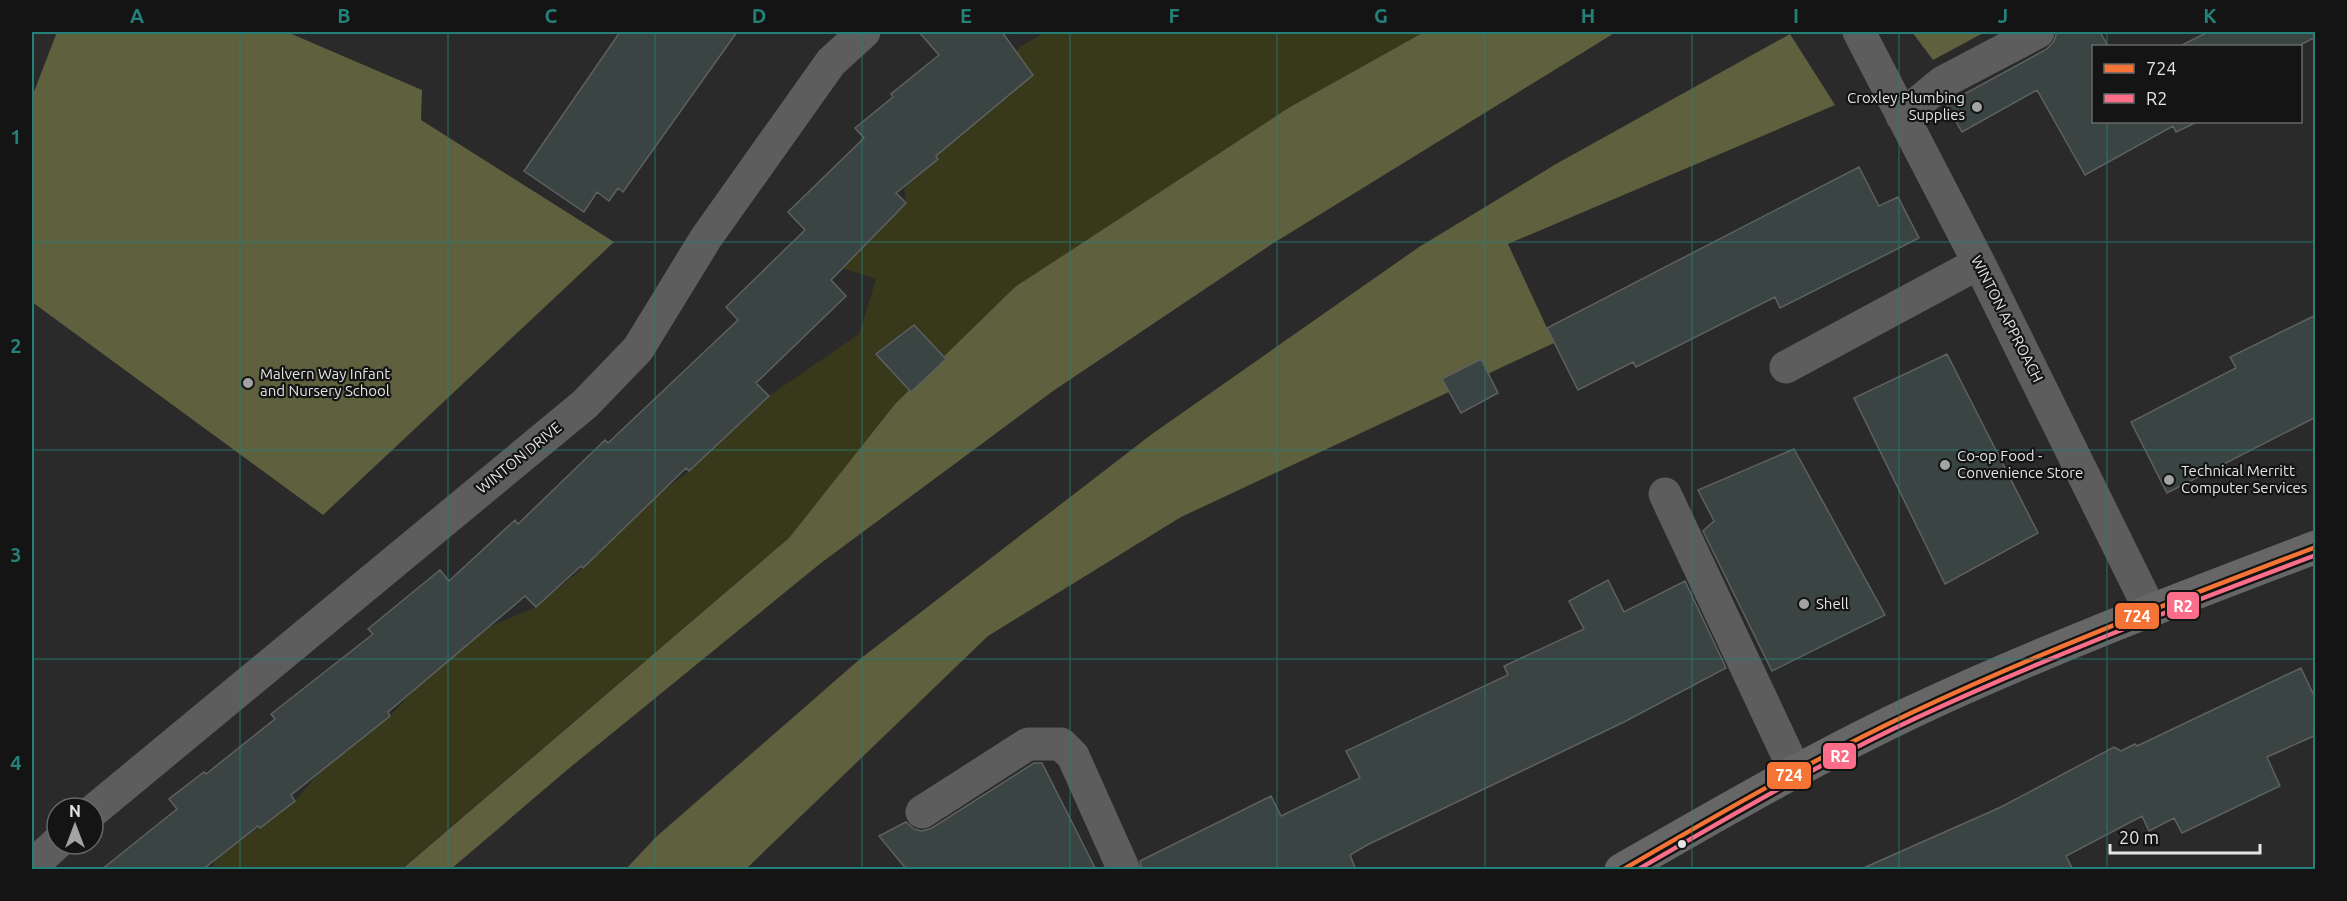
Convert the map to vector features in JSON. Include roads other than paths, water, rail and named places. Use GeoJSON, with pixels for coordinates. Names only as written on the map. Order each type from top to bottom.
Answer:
{"type":"FeatureCollection","features":[{"type":"Feature","properties":{"kind":"main road"},"geometry":{"type":"LineString","coordinates":[[1621,870],[1795,771],[1912,712],[2150,610],[2316,547]]}},
{"type":"Feature","properties":{"kind":"street","name":"WINTON DRIVE"},"geometry":{"type":"LineString","coordinates":[[105,801],[585,404],[638,348],[713,228],[831,62],[864,32]]}},
{"type":"Feature","properties":{"kind":"street","name":"WINTON APPROACH"},"geometry":{"type":"LineString","coordinates":[[1859,32],[1979,262],[2150,610]]}},
{"type":"Feature","properties":{"kind":"street"},"geometry":{"type":"LineString","coordinates":[[1902,116],[1943,82],[2038,32]]}},
{"type":"Feature","properties":{"kind":"street"},"geometry":{"type":"LineString","coordinates":[[1786,367],[1979,262]]}},
{"type":"Feature","properties":{"kind":"street"},"geometry":{"type":"LineString","coordinates":[[1665,494],[1795,771]]}},
{"type":"Feature","properties":{"kind":"street"},"geometry":{"type":"LineString","coordinates":[[922,812],[1028,744],[1061,744],[1073,756],[1124,870]]}},
{"type":"Feature","properties":{"kind":"street"},"geometry":{"type":"LineString","coordinates":[[32,866],[45,854]]}},
{"type":"Feature","properties":{"kind":"place","name":"Croxley Plumbing Supplies"},"geometry":{"type":"Point","coordinates":[1977,107]}},
{"type":"Feature","properties":{"kind":"place","name":"Malvern Way Infant and Nursery School"},"geometry":{"type":"Point","coordinates":[248,383]}},
{"type":"Feature","properties":{"kind":"place","name":"Co-op Food - Convenience Store"},"geometry":{"type":"Point","coordinates":[1945,465]}},
{"type":"Feature","properties":{"kind":"place","name":"Technical Merritt Computer Services"},"geometry":{"type":"Point","coordinates":[2169,480]}},
{"type":"Feature","properties":{"kind":"place","name":"Shell"},"geometry":{"type":"Point","coordinates":[1804,604]}}]}
